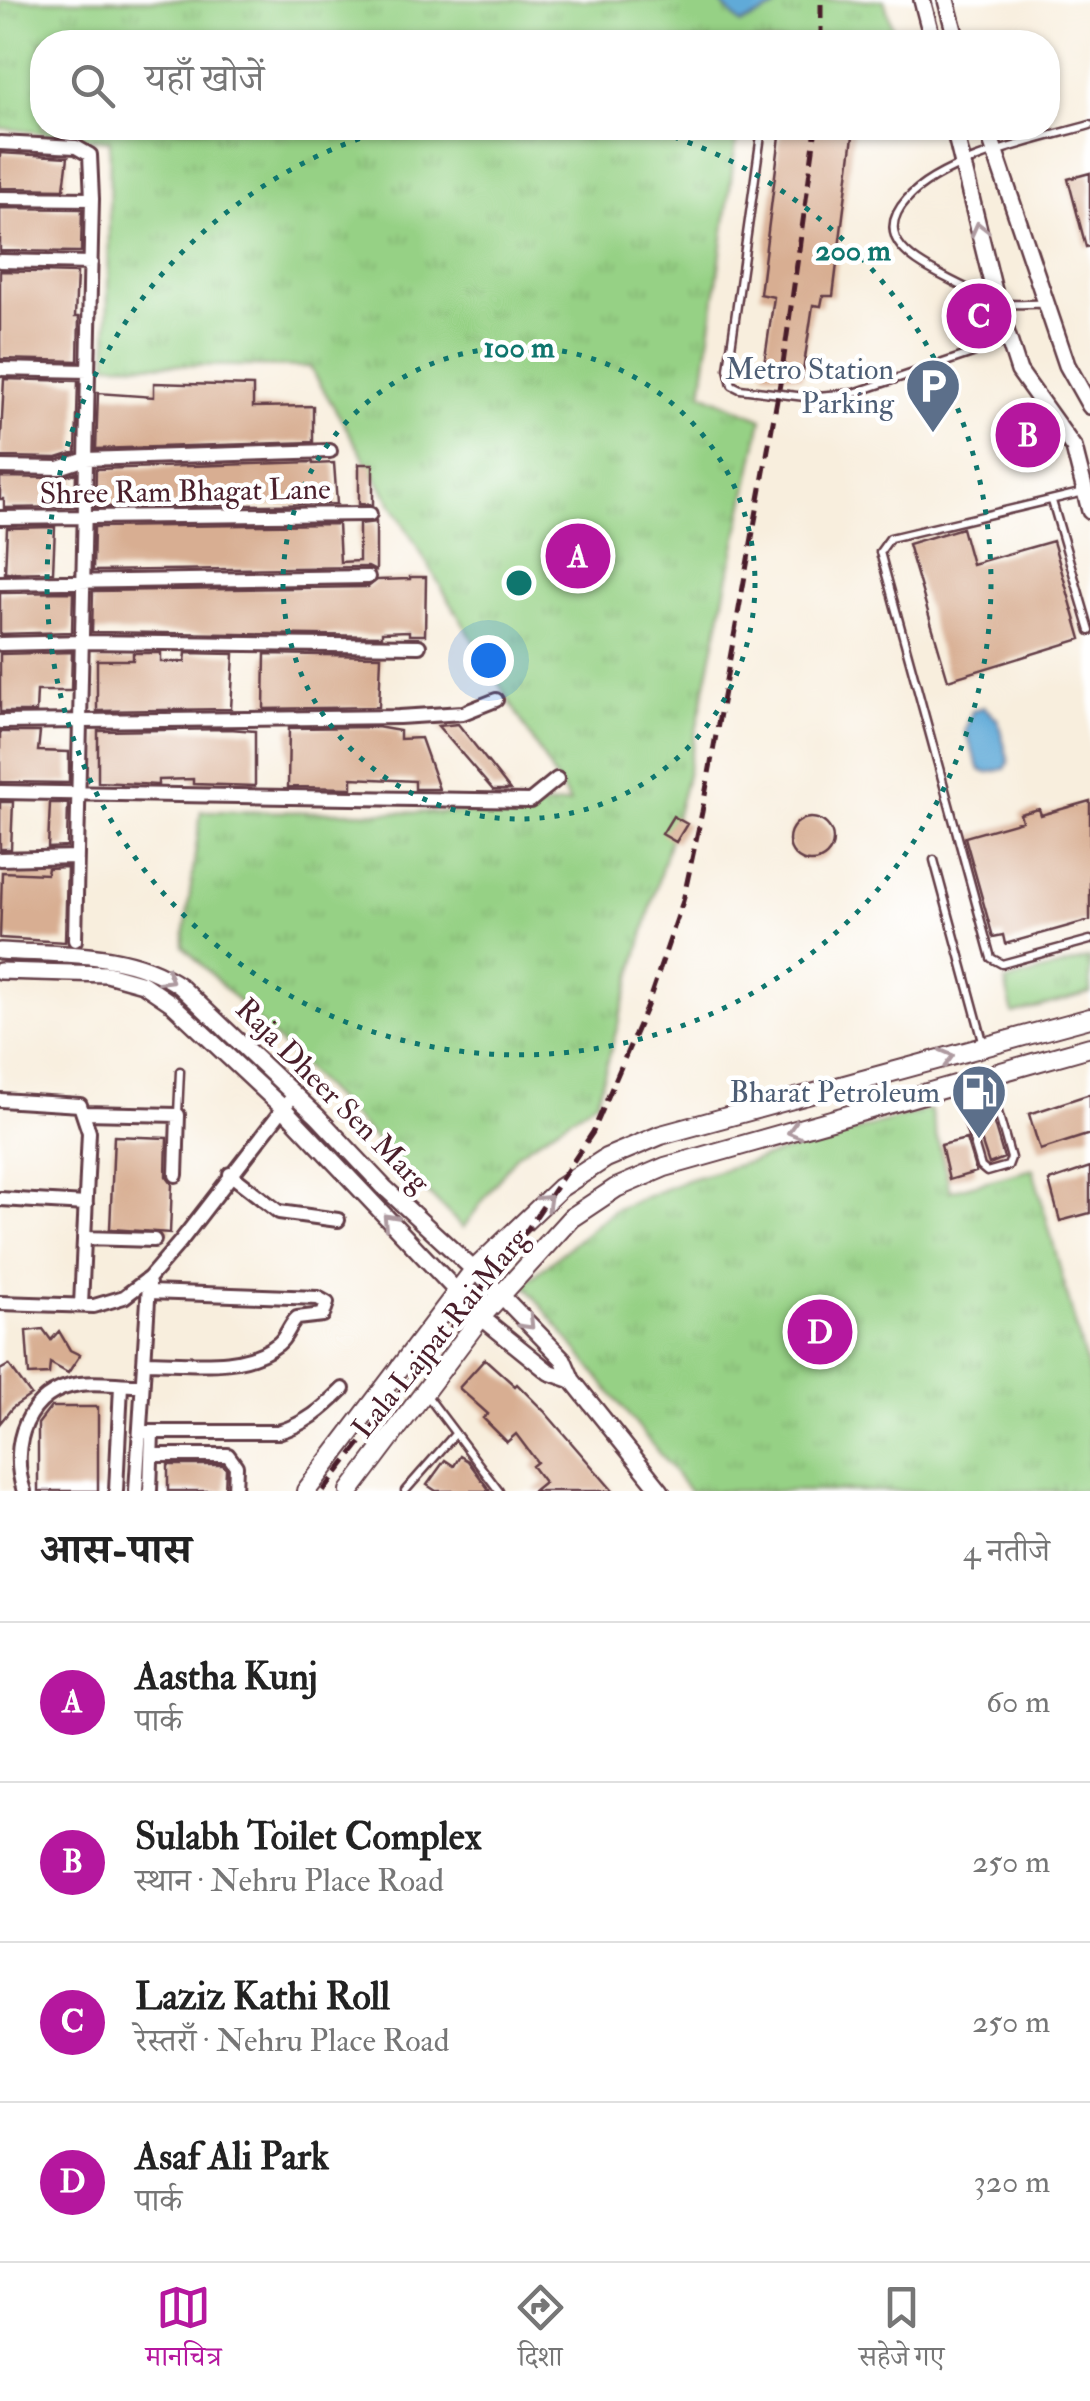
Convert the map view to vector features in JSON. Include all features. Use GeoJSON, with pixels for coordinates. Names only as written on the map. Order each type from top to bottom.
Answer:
{"type":"FeatureCollection","features":[{"type":"Feature","properties":{"kind":"main road","name":"Lala Lajpat Rai Marg"},"geometry":{"type":"LineString","coordinates":[[306,1491],[474,1270],[560,1188],[606,1158],[661,1135],[1090,1018]]}},
{"type":"Feature","properties":{"kind":"main road","name":"Lala Lajpat Rai Marg"},"geometry":{"type":"LineString","coordinates":[[350,1491],[500,1294],[571,1218],[616,1188],[665,1167],[1090,1047]]}},
{"type":"Feature","properties":{"kind":"street"},"geometry":{"type":"LineString","coordinates":[[922,0],[930,30]]}},
{"type":"Feature","properties":{"kind":"street"},"geometry":{"type":"LineString","coordinates":[[946,0],[953,30]]}},
{"type":"Feature","properties":{"kind":"street"},"geometry":{"type":"LineString","coordinates":[[957,140],[1018,371],[1074,448],[1090,511]]}},
{"type":"Feature","properties":{"kind":"street"},"geometry":{"type":"LineString","coordinates":[[992,140],[1067,365],[1090,406]]}},
{"type":"Feature","properties":{"kind":"street"},"geometry":{"type":"LineString","coordinates":[[0,143],[76,147],[90,155],[91,263],[74,940]]}},
{"type":"Feature","properties":{"kind":"street"},"geometry":{"type":"LineString","coordinates":[[0,198],[92,199]]}},
{"type":"Feature","properties":{"kind":"street"},"geometry":{"type":"LineString","coordinates":[[0,261],[91,263]]}},
{"type":"Feature","properties":{"kind":"street"},"geometry":{"type":"LineString","coordinates":[[0,369],[88,371]]}},
{"type":"Feature","properties":{"kind":"street"},"geometry":{"type":"LineString","coordinates":[[0,467],[60,468],[86,459],[330,451]]}},
{"type":"Feature","properties":{"kind":"street","name":"Shree Ram Bhagat Lane"},"geometry":{"type":"LineString","coordinates":[[0,518],[370,514]]}},
{"type":"Feature","properties":{"kind":"street"},"geometry":{"type":"LineString","coordinates":[[0,584],[368,577]]}},
{"type":"Feature","properties":{"kind":"street"},"geometry":{"type":"LineString","coordinates":[[0,644],[419,646]]}},
{"type":"Feature","properties":{"kind":"street"},"geometry":{"type":"LineString","coordinates":[[0,722],[400,717],[463,713],[496,700]]}},
{"type":"Feature","properties":{"kind":"street"},"geometry":{"type":"LineString","coordinates":[[0,792],[530,801],[557,779]]}},
{"type":"Feature","properties":{"kind":"street"},"geometry":{"type":"LineString","coordinates":[[0,859],[76,858]]}},
{"type":"Feature","properties":{"kind":"street","name":"Raja Dheer Sen Marg"},"geometry":{"type":"LineString","coordinates":[[0,951],[106,958],[157,971],[180,986],[563,1358],[572,1380],[661,1491]]}},
{"type":"Feature","properties":{"kind":"street","name":"Raja Dheer Sen Marg"},"geometry":{"type":"LineString","coordinates":[[0,971],[107,974],[144,984],[171,1003],[283,1108],[481,1317],[548,1372],[572,1380]]}},
{"type":"Feature","properties":{"kind":"street"},"geometry":{"type":"LineString","coordinates":[[0,1303],[94,1306],[149,1285],[294,1094]]}},
{"type":"Feature","properties":{"kind":"street"},"geometry":{"type":"LineString","coordinates":[[0,1100],[80,1106],[84,1114],[89,1132],[81,1306]]}},
{"type":"Feature","properties":{"kind":"street"},"geometry":{"type":"LineString","coordinates":[[84,1114],[178,1115],[176,1175]]}},
{"type":"Feature","properties":{"kind":"street"},"geometry":{"type":"LineString","coordinates":[[230,1174],[279,1212],[338,1220]]}},
{"type":"Feature","properties":{"kind":"street"},"geometry":{"type":"LineString","coordinates":[[0,1199],[86,1204]]}},
{"type":"Feature","properties":{"kind":"street"},"geometry":{"type":"LineString","coordinates":[[84,1238],[154,1240]]}},
{"type":"Feature","properties":{"kind":"street"},"geometry":{"type":"LineString","coordinates":[[149,1285],[142,1385],[152,1455],[150,1491]]}},
{"type":"Feature","properties":{"kind":"street"},"geometry":{"type":"LineString","coordinates":[[144,1362],[226,1362],[248,1358],[280,1343],[297,1318],[323,1315],[326,1311],[326,1303],[318,1298],[149,1285]]}},
{"type":"Feature","properties":{"kind":"street"},"geometry":{"type":"LineString","coordinates":[[24,1491],[17,1470],[18,1442],[35,1408],[45,1398],[80,1384],[142,1385]]}},
{"type":"Feature","properties":{"kind":"street"},"geometry":{"type":"LineString","coordinates":[[116,1491],[121,1385]]}},
{"type":"Feature","properties":{"kind":"street"},"geometry":{"type":"LineString","coordinates":[[146,1432],[278,1432],[298,1426],[320,1412],[343,1389]]}},
{"type":"Feature","properties":{"kind":"street"},"geometry":{"type":"LineString","coordinates":[[136,1491],[146,1432]]}},
{"type":"Feature","properties":{"kind":"street"},"geometry":{"type":"LineString","coordinates":[[152,1455],[228,1455],[236,1466],[236,1491]]}},
{"type":"Feature","properties":{"kind":"lane"},"geometry":{"type":"LineString","coordinates":[[1060,134],[1090,125]]}},
{"type":"Feature","properties":{"kind":"lane"},"geometry":{"type":"LineString","coordinates":[[760,140],[728,368],[732,385],[806,397],[841,395],[1009,341]]}},
{"type":"Feature","properties":{"kind":"lane"},"geometry":{"type":"LineString","coordinates":[[1038,140],[962,164],[921,187],[896,216],[894,232],[902,252],[915,262],[998,303],[1047,304]]}},
{"type":"Feature","properties":{"kind":"lane"},"geometry":{"type":"LineString","coordinates":[[1085,491],[890,538],[880,552],[991,958],[1002,964],[1090,940]]}},
{"type":"Feature","properties":{"kind":"lane"},"geometry":{"type":"LineString","coordinates":[[1052,501],[1090,632]]}},
{"type":"Feature","properties":{"kind":"lane"},"geometry":{"type":"LineString","coordinates":[[934,860],[984,1046]]}},
{"type":"Feature","properties":{"kind":"lane"},"geometry":{"type":"LineString","coordinates":[[178,1115],[180,1071]]}},
{"type":"Feature","properties":{"kind":"lane"},"geometry":{"type":"LineString","coordinates":[[957,1085],[980,1167],[987,1172],[1008,1166],[1010,1158],[988,1076]]}},
{"type":"Feature","properties":{"kind":"lane"},"geometry":{"type":"LineString","coordinates":[[424,1392],[499,1491]]}},
{"type":"Feature","properties":{"kind":"lane"},"geometry":{"type":"LineString","coordinates":[[405,1491],[456,1434]]}},
{"type":"Feature","properties":{"kind":"green space"},"geometry":{"type":"Polygon","coordinates":[[[0,0],[884,0],[893,30],[30,30],[30,132],[0,128],[0,0]]]}},
{"type":"Feature","properties":{"kind":"green space"},"geometry":{"type":"Polygon","coordinates":[[[102,140],[736,140],[702,393],[762,419],[684,788],[597,1100],[517,1154],[463,1228],[183,946],[201,811],[489,813],[570,803],[310,367],[107,364],[110,141],[102,140]]]}},
{"type":"Feature","properties":{"kind":"green space"},"geometry":{"type":"Polygon","coordinates":[[[1090,958],[1090,993],[1013,1014],[1005,982],[1090,958]]]}},
{"type":"Feature","properties":{"kind":"green space"},"geometry":{"type":"Polygon","coordinates":[[[930,1109],[950,1191],[1033,1169],[1090,1379],[1090,1491],[689,1491],[524,1284],[614,1210],[687,1180],[930,1109]]]}},
{"type":"Feature","properties":{"kind":"water"},"geometry":{"type":"Polygon","coordinates":[[[717,0],[776,0],[776,8],[741,24],[717,0]]]}},
{"type":"Feature","properties":{"kind":"water"},"geometry":{"type":"Polygon","coordinates":[[[984,707],[998,720],[1009,762],[1005,769],[987,773],[980,770],[965,731],[972,711],[984,707]]]}},
{"type":"Feature","properties":{"kind":"building"},"geometry":{"type":"Polygon","coordinates":[[[779,140],[852,140],[833,296],[823,296],[821,306],[813,305],[802,378],[763,372],[774,297],[760,294],[779,140]]]}},
{"type":"Feature","properties":{"kind":"building"},"geometry":{"type":"Polygon","coordinates":[[[0,153],[68,157],[64,189],[0,188],[0,153]]]}},
{"type":"Feature","properties":{"kind":"building"},"geometry":{"type":"Polygon","coordinates":[[[1090,173],[1090,246],[1086,247],[1068,179],[1090,173]]]}},
{"type":"Feature","properties":{"kind":"building"},"geometry":{"type":"Polygon","coordinates":[[[0,208],[82,209],[81,252],[0,251],[0,208]]]}},
{"type":"Feature","properties":{"kind":"building"},"geometry":{"type":"Polygon","coordinates":[[[0,271],[77,273],[78,361],[0,359],[0,271]]]}},
{"type":"Feature","properties":{"kind":"building"},"geometry":{"type":"Polygon","coordinates":[[[4,379],[78,381],[76,452],[57,458],[0,457],[4,379]]]}},
{"type":"Feature","properties":{"kind":"building"},"geometry":{"type":"Polygon","coordinates":[[[154,383],[253,386],[253,407],[313,406],[313,442],[96,449],[98,393],[154,397],[154,383]]]}},
{"type":"Feature","properties":{"kind":"building"},"geometry":{"type":"Polygon","coordinates":[[[334,463],[337,504],[95,507],[96,469],[334,463]]]}},
{"type":"Feature","properties":{"kind":"building"},"geometry":{"type":"Polygon","coordinates":[[[359,464],[373,464],[373,505],[359,504],[359,464]]]}},
{"type":"Feature","properties":{"kind":"building"},"geometry":{"type":"Polygon","coordinates":[[[76,473],[75,507],[4,508],[4,499],[0,499],[0,477],[59,478],[76,473]]]}},
{"type":"Feature","properties":{"kind":"building"},"geometry":{"type":"Polygon","coordinates":[[[376,522],[376,571],[368,567],[93,571],[94,527],[338,524],[340,562],[359,561],[359,524],[376,522]]]}},
{"type":"Feature","properties":{"kind":"building"},"geometry":{"type":"Polygon","coordinates":[[[55,527],[53,572],[5,573],[7,528],[55,527]]]}},
{"type":"Feature","properties":{"kind":"building"},"geometry":{"type":"Polygon","coordinates":[[[962,528],[972,564],[1053,541],[1081,639],[948,680],[908,544],[962,528]]]}},
{"type":"Feature","properties":{"kind":"building"},"geometry":{"type":"Polygon","coordinates":[[[426,577],[425,635],[409,635],[409,631],[382,632],[382,636],[92,632],[93,591],[368,587],[377,580],[426,577]]]}},
{"type":"Feature","properties":{"kind":"building"},"geometry":{"type":"Polygon","coordinates":[[[73,592],[72,632],[0,634],[0,593],[73,592]]]}},
{"type":"Feature","properties":{"kind":"building"},"geometry":{"type":"Polygon","coordinates":[[[72,652],[71,691],[37,691],[36,712],[0,712],[0,654],[72,652]]]}},
{"type":"Feature","properties":{"kind":"building"},"geometry":{"type":"Polygon","coordinates":[[[133,653],[161,653],[161,662],[185,662],[186,653],[234,654],[231,709],[97,711],[97,660],[133,660],[133,653]]]}},
{"type":"Feature","properties":{"kind":"building"},"geometry":{"type":"Polygon","coordinates":[[[265,654],[381,656],[379,707],[264,709],[265,654]]]}},
{"type":"Feature","properties":{"kind":"building"},"geometry":{"type":"Polygon","coordinates":[[[458,724],[510,790],[493,790],[438,726],[458,724]]]}},
{"type":"Feature","properties":{"kind":"building"},"geometry":{"type":"Polygon","coordinates":[[[377,727],[400,731],[400,739],[421,738],[439,789],[415,789],[415,781],[352,778],[352,788],[288,787],[289,728],[377,727]]]}},
{"type":"Feature","properties":{"kind":"building"},"geometry":{"type":"Polygon","coordinates":[[[98,731],[255,731],[255,786],[193,784],[193,779],[158,780],[158,785],[98,782],[98,731]]]}},
{"type":"Feature","properties":{"kind":"building"},"geometry":{"type":"Polygon","coordinates":[[[0,732],[40,732],[38,751],[69,752],[69,783],[0,782],[0,732]]]}},
{"type":"Feature","properties":{"kind":"building"},"geometry":{"type":"Polygon","coordinates":[[[1090,801],[1090,920],[1005,944],[1003,935],[993,937],[965,837],[1022,821],[1020,814],[1039,809],[1041,815],[1090,801]]]}},
{"type":"Feature","properties":{"kind":"building"},"geometry":{"type":"Polygon","coordinates":[[[0,802],[13,802],[11,849],[0,849],[0,802]]]}},
{"type":"Feature","properties":{"kind":"building"},"geometry":{"type":"Polygon","coordinates":[[[50,803],[68,803],[67,847],[48,848],[50,803]]]}},
{"type":"Feature","properties":{"kind":"building"},"geometry":{"type":"Polygon","coordinates":[[[673,816],[687,824],[676,842],[662,834],[673,816]]]}},
{"type":"Feature","properties":{"kind":"building"},"geometry":{"type":"Polygon","coordinates":[[[811,818],[827,824],[833,840],[827,856],[811,862],[795,856],[789,840],[795,824],[811,818]]]}},
{"type":"Feature","properties":{"kind":"building"},"geometry":{"type":"Polygon","coordinates":[[[67,867],[65,942],[0,938],[2,872],[47,874],[48,868],[67,867]]]}},
{"type":"Feature","properties":{"kind":"building"},"geometry":{"type":"Polygon","coordinates":[[[1090,1094],[1090,1134],[1040,1150],[1029,1114],[1090,1094]]]}},
{"type":"Feature","properties":{"kind":"building"},"geometry":{"type":"Polygon","coordinates":[[[992,1117],[1004,1158],[989,1164],[975,1122],[992,1117]]]}},
{"type":"Feature","properties":{"kind":"building"},"geometry":{"type":"Polygon","coordinates":[[[114,1136],[167,1138],[166,1176],[172,1184],[170,1233],[110,1229],[114,1136]]]}},
{"type":"Feature","properties":{"kind":"building"},"geometry":{"type":"Polygon","coordinates":[[[966,1139],[976,1172],[949,1180],[941,1145],[966,1139]]]}},
{"type":"Feature","properties":{"kind":"building"},"geometry":{"type":"Polygon","coordinates":[[[1090,1167],[1090,1213],[1060,1221],[1049,1181],[1090,1167]]]}},
{"type":"Feature","properties":{"kind":"building"},"geometry":{"type":"Polygon","coordinates":[[[43,1329],[51,1340],[59,1331],[70,1350],[80,1355],[68,1373],[50,1363],[49,1374],[29,1375],[26,1331],[43,1329]]]}},
{"type":"Feature","properties":{"kind":"building"},"geometry":{"type":"Polygon","coordinates":[[[485,1359],[544,1411],[613,1491],[533,1491],[544,1482],[532,1466],[537,1462],[516,1434],[507,1442],[483,1418],[488,1414],[459,1388],[485,1359]]]}},
{"type":"Feature","properties":{"kind":"building"},"geometry":{"type":"Polygon","coordinates":[[[9,1365],[31,1395],[12,1408],[0,1423],[0,1370],[9,1365]]]}},
{"type":"Feature","properties":{"kind":"building"},"geometry":{"type":"Polygon","coordinates":[[[51,1407],[98,1407],[98,1491],[38,1491],[38,1424],[51,1407]]]}},
{"type":"Feature","properties":{"kind":"building"},"geometry":{"type":"Polygon","coordinates":[[[460,1456],[490,1491],[436,1491],[427,1485],[445,1460],[454,1466],[460,1456]]]}},
{"type":"Feature","properties":{"kind":"building"},"geometry":{"type":"Polygon","coordinates":[[[168,1465],[223,1465],[225,1491],[168,1491],[168,1465]]]}},
{"type":"Feature","properties":{"kind":"railway"},"geometry":{"type":"LineString","coordinates":[[821,0],[821,30]]}},
{"type":"Feature","properties":{"kind":"railway"},"geometry":{"type":"LineString","coordinates":[[323,1491],[527,1230],[593,1132],[647,1006],[683,901],[702,812],[781,378],[814,140]]}},
{"type":"Feature","properties":{"kind":"place","name":"Laziz Kathi Roll"},"geometry":{"type":"Point","coordinates":[979,316]}},
{"type":"Feature","properties":{"kind":"place","name":"Metro Station Parking"},"geometry":{"type":"Point","coordinates":[933,435]}},
{"type":"Feature","properties":{"kind":"place","name":"Sulabh Toilet Complex"},"geometry":{"type":"Point","coordinates":[1028,435]}},
{"type":"Feature","properties":{"kind":"place","name":"Aastha Kunj"},"geometry":{"type":"Point","coordinates":[578,556]}},
{"type":"Feature","properties":{"kind":"place","name":"Bharat Petroleum"},"geometry":{"type":"Point","coordinates":[979,1141]}},
{"type":"Feature","properties":{"kind":"place","name":"Asaf Ali Park"},"geometry":{"type":"Point","coordinates":[820,1332]}}]}
